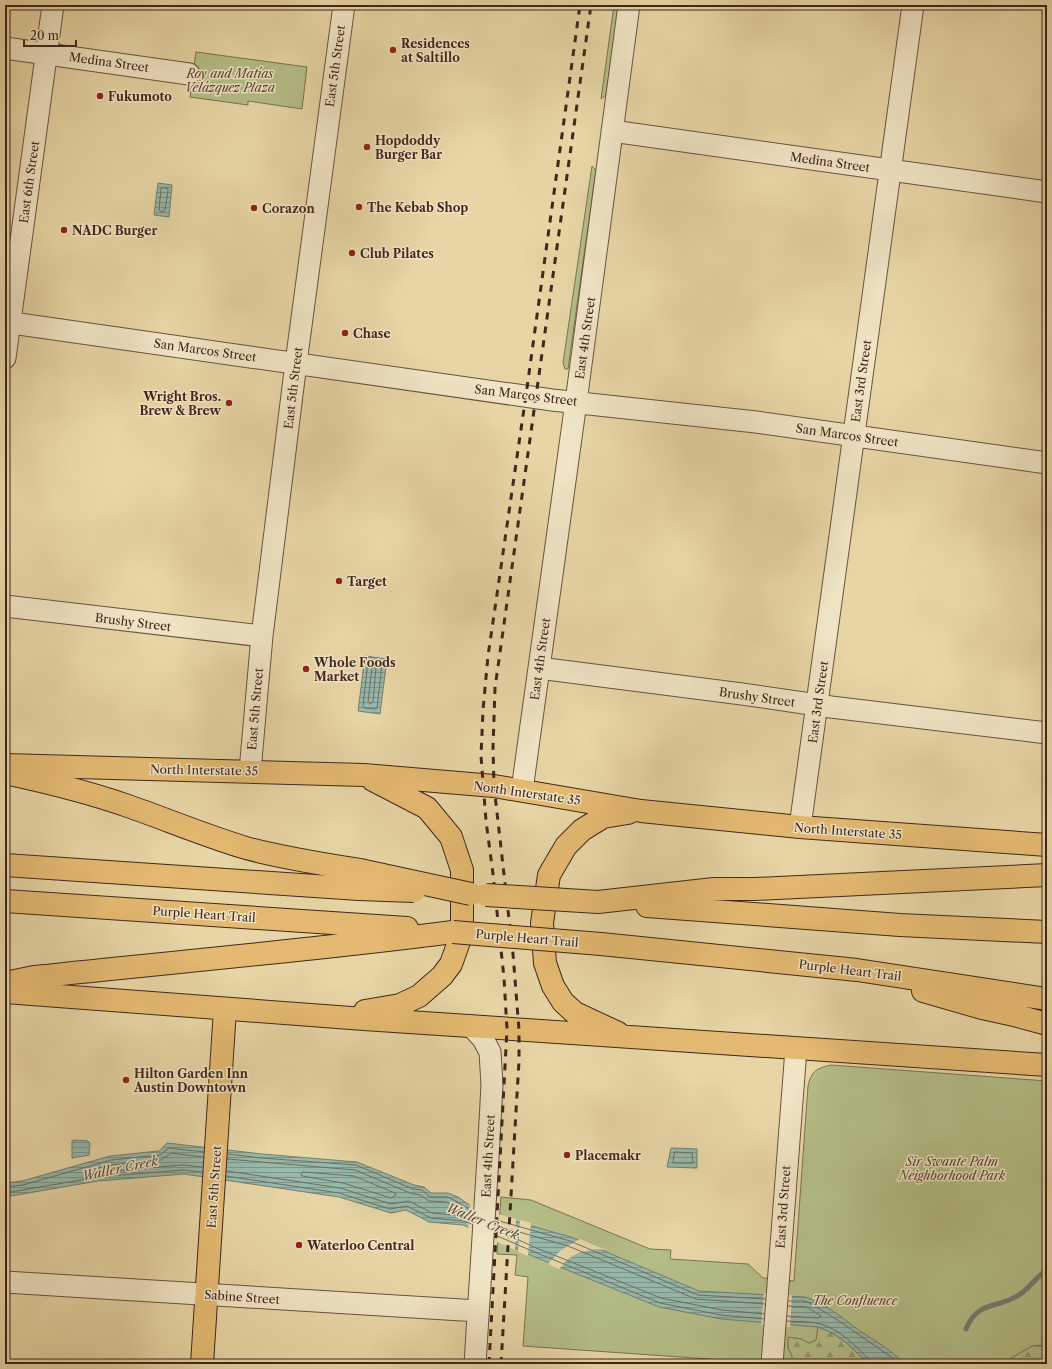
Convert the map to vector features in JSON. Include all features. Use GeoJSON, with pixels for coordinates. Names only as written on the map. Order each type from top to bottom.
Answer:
{"type":"FeatureCollection","features":[{"type":"Feature","properties":{"kind":"main road","name":"North Interstate 35"},"geometry":{"type":"LineString","coordinates":[[5,765],[364,775],[494,786],[641,811],[800,827],[1047,845]]}},
{"type":"Feature","properties":{"kind":"main road"},"geometry":{"type":"LineString","coordinates":[[5,772],[64,786],[127,806],[211,837],[247,848],[313,863],[360,879]]}},
{"type":"Feature","properties":{"kind":"main road"},"geometry":{"type":"LineString","coordinates":[[336,1017],[400,1004],[419,996],[442,976],[451,964],[462,933],[462,870],[451,837],[427,808],[364,775]]}},
{"type":"Feature","properties":{"kind":"main road"},"geometry":{"type":"LineString","coordinates":[[627,1037],[575,1012],[562,1002],[553,986],[545,963],[542,923],[549,876],[566,846],[582,830],[603,817],[641,811]]}},
{"type":"Feature","properties":{"kind":"main road"},"geometry":{"type":"LineString","coordinates":[[5,865],[360,879],[471,894],[900,925],[1047,932]]}},
{"type":"Feature","properties":{"kind":"main road"},"geometry":{"type":"LineString","coordinates":[[598,902],[714,889],[755,889],[1047,875]]}},
{"type":"Feature","properties":{"kind":"main road","name":"Purple Heart Trail"},"geometry":{"type":"LineString","coordinates":[[5,901],[389,927],[601,944],[857,970],[1047,999]]}},
{"type":"Feature","properties":{"kind":"main road"},"geometry":{"type":"LineString","coordinates":[[5,983],[42,976],[372,942],[453,932]]}},
{"type":"Feature","properties":{"kind":"main road"},"geometry":{"type":"LineString","coordinates":[[857,970],[937,996],[1047,1024]]}},
{"type":"Feature","properties":{"kind":"main road"},"geometry":{"type":"LineString","coordinates":[[5,992],[336,1017],[1047,1065]]}},
{"type":"Feature","properties":{"kind":"main road","name":"East 5th Street"},"geometry":{"type":"LineString","coordinates":[[202,1364],[225,1009]]}},
{"type":"Feature","properties":{"kind":"street","name":"East 6th Street"},"geometry":{"type":"LineString","coordinates":[[5,358],[7,322],[53,5]]}},
{"type":"Feature","properties":{"kind":"street","name":"East 5th Street"},"geometry":{"type":"LineString","coordinates":[[250,771],[262,636],[296,363],[344,5]]}},
{"type":"Feature","properties":{"kind":"street","name":"East 4th Street"},"geometry":{"type":"LineString","coordinates":[[522,790],[630,5]]}},
{"type":"Feature","properties":{"kind":"street","name":"East 3rd Street"},"geometry":{"type":"LineString","coordinates":[[800,827],[913,5]]}},
{"type":"Feature","properties":{"kind":"street","name":"Medina Street"},"geometry":{"type":"LineString","coordinates":[[5,48],[189,74]]}},
{"type":"Feature","properties":{"kind":"street","name":"Medina Street"},"geometry":{"type":"LineString","coordinates":[[612,131],[1047,192]]}},
{"type":"Feature","properties":{"kind":"street","name":"San Marcos Street"},"geometry":{"type":"LineString","coordinates":[[7,322],[552,400],[756,422],[1047,463]]}},
{"type":"Feature","properties":{"kind":"street","name":"Brushy Street"},"geometry":{"type":"LineString","coordinates":[[5,606],[262,636]]}},
{"type":"Feature","properties":{"kind":"street","name":"Brushy Street"},"geometry":{"type":"LineString","coordinates":[[538,668],[742,694],[817,706],[1047,734]]}},
{"type":"Feature","properties":{"kind":"street","name":"East 4th Street"},"geometry":{"type":"LineString","coordinates":[[471,1026],[483,1039],[490,1052],[492,1085],[475,1364]]}},
{"type":"Feature","properties":{"kind":"street","name":"East 3rd Street"},"geometry":{"type":"LineString","coordinates":[[772,1364],[796,1049]]}},
{"type":"Feature","properties":{"kind":"street","name":"Sabine Street"},"geometry":{"type":"LineString","coordinates":[[5,1282],[478,1311]]}},
{"type":"Feature","properties":{"kind":"green space"},"geometry":{"type":"Polygon","coordinates":[[[614,5],[619,5],[606,95],[601,99],[614,5]]]}},
{"type":"Feature","properties":{"kind":"green space","name":"Roy and Matías Velázquez Plaza"},"geometry":{"type":"Polygon","coordinates":[[[196,52],[307,67],[302,109],[248,101],[248,105],[190,97],[196,52]]]}},
{"type":"Feature","properties":{"kind":"green space"},"geometry":{"type":"Polygon","coordinates":[[[592,166],[596,170],[568,369],[565,369],[563,363],[592,166]]]}},
{"type":"Feature","properties":{"kind":"green space"},"geometry":{"type":"Polygon","coordinates":[[[831,1065],[1047,1081],[1047,1364],[780,1364],[523,1346],[528,1277],[515,1275],[517,1255],[497,1254],[501,1197],[531,1200],[650,1249],[671,1250],[670,1259],[748,1264],[763,1278],[794,1281],[808,1086],[815,1071],[831,1065]]]}},
{"type":"Feature","properties":{"kind":"green space"},"geometry":{"type":"Polygon","coordinates":[[[818,1327],[840,1338],[869,1364],[792,1364],[792,1356],[788,1348],[788,1337],[801,1339],[809,1343],[816,1340],[818,1327]]]}},
{"type":"Feature","properties":{"kind":"green space"},"geometry":{"type":"Polygon","coordinates":[[[1045,1345],[1043,1364],[1001,1364],[1032,1346],[1045,1345]]]}},
{"type":"Feature","properties":{"kind":"water"},"geometry":{"type":"Polygon","coordinates":[[[158,183],[172,185],[169,217],[154,215],[158,183]]]}},
{"type":"Feature","properties":{"kind":"water"},"geometry":{"type":"Polygon","coordinates":[[[365,656],[387,659],[380,714],[358,711],[365,656]]]}},
{"type":"Feature","properties":{"kind":"water"},"geometry":{"type":"Polygon","coordinates":[[[72,1141],[88,1141],[90,1143],[89,1155],[72,1158],[72,1141]]]}},
{"type":"Feature","properties":{"kind":"water","name":"Waller Creek"},"geometry":{"type":"Polygon","coordinates":[[[167,1143],[262,1154],[357,1162],[414,1185],[424,1187],[431,1193],[448,1193],[458,1197],[478,1211],[571,1237],[699,1291],[805,1297],[820,1303],[834,1312],[889,1350],[905,1364],[869,1364],[840,1338],[818,1327],[721,1319],[659,1307],[530,1255],[463,1225],[429,1222],[406,1210],[391,1213],[339,1197],[184,1174],[98,1181],[5,1197],[5,1183],[22,1181],[110,1156],[159,1151],[167,1143]]]}},
{"type":"Feature","properties":{"kind":"water"},"geometry":{"type":"Polygon","coordinates":[[[671,1148],[697,1149],[697,1168],[667,1167],[671,1148]]]}},
{"type":"Feature","properties":{"kind":"pier"},"geometry":{"type":"Polygon","coordinates":[[[470,1203],[479,1209],[516,1219],[515,1250],[468,1229],[470,1203]]]}},
{"type":"Feature","properties":{"kind":"pier"},"geometry":{"type":"Polygon","coordinates":[[[520,1220],[531,1223],[528,1256],[518,1252],[520,1220]]]}},
{"type":"Feature","properties":{"kind":"pier"},"geometry":{"type":"Polygon","coordinates":[[[580,1239],[606,1250],[596,1249],[578,1253],[568,1259],[559,1269],[548,1264],[561,1250],[580,1239]]]}},
{"type":"Feature","properties":{"kind":"pier"},"geometry":{"type":"Polygon","coordinates":[[[764,1293],[792,1295],[790,1327],[761,1325],[764,1293]]]}},
{"type":"Feature","properties":{"kind":"waterway"},"geometry":{"type":"LineString","coordinates":[[966,1329],[976,1313],[989,1306],[1019,1295],[1047,1270]]}},
{"type":"Feature","properties":{"kind":"railway"},"geometry":{"type":"LineString","coordinates":[[489,1364],[507,1029],[504,978],[486,821],[481,756],[483,710],[488,656],[580,5]]}},
{"type":"Feature","properties":{"kind":"railway"},"geometry":{"type":"LineString","coordinates":[[501,1364],[519,1061],[519,1030],[513,954],[494,786],[493,748],[495,688],[591,5]]}},
{"type":"Feature","properties":{"kind":"place","name":"Residences at Saltillo"},"geometry":{"type":"Point","coordinates":[393,50]}},
{"type":"Feature","properties":{"kind":"place","name":"Fukumoto"},"geometry":{"type":"Point","coordinates":[100,96]}},
{"type":"Feature","properties":{"kind":"place","name":"Hopdoddy Burger Bar"},"geometry":{"type":"Point","coordinates":[367,147]}},
{"type":"Feature","properties":{"kind":"place","name":"The Kebab Shop"},"geometry":{"type":"Point","coordinates":[359,207]}},
{"type":"Feature","properties":{"kind":"place","name":"Corazon"},"geometry":{"type":"Point","coordinates":[254,208]}},
{"type":"Feature","properties":{"kind":"place","name":"NADC Burger"},"geometry":{"type":"Point","coordinates":[64,230]}},
{"type":"Feature","properties":{"kind":"place","name":"Club Pilates"},"geometry":{"type":"Point","coordinates":[352,253]}},
{"type":"Feature","properties":{"kind":"place","name":"Chase"},"geometry":{"type":"Point","coordinates":[345,333]}},
{"type":"Feature","properties":{"kind":"place","name":"Wright Bros. Brew & Brew"},"geometry":{"type":"Point","coordinates":[229,403]}},
{"type":"Feature","properties":{"kind":"place","name":"Target"},"geometry":{"type":"Point","coordinates":[339,581]}},
{"type":"Feature","properties":{"kind":"place","name":"Whole Foods Market"},"geometry":{"type":"Point","coordinates":[306,669]}},
{"type":"Feature","properties":{"kind":"place","name":"Hilton Garden Inn Austin Downtown"},"geometry":{"type":"Point","coordinates":[126,1080]}},
{"type":"Feature","properties":{"kind":"place","name":"Placemakr"},"geometry":{"type":"Point","coordinates":[567,1155]}},
{"type":"Feature","properties":{"kind":"place","name":"Waterloo Central"},"geometry":{"type":"Point","coordinates":[299,1245]}},
{"type":"Feature","properties":{"kind":"park label","name":"Sir Swante Palm Neighborhood Park"},"geometry":{"type":"Point","coordinates":[952,1168]}},
{"type":"Feature","properties":{"kind":"park label","name":"The Confluence"},"geometry":{"type":"Point","coordinates":[855,1300]}}]}
